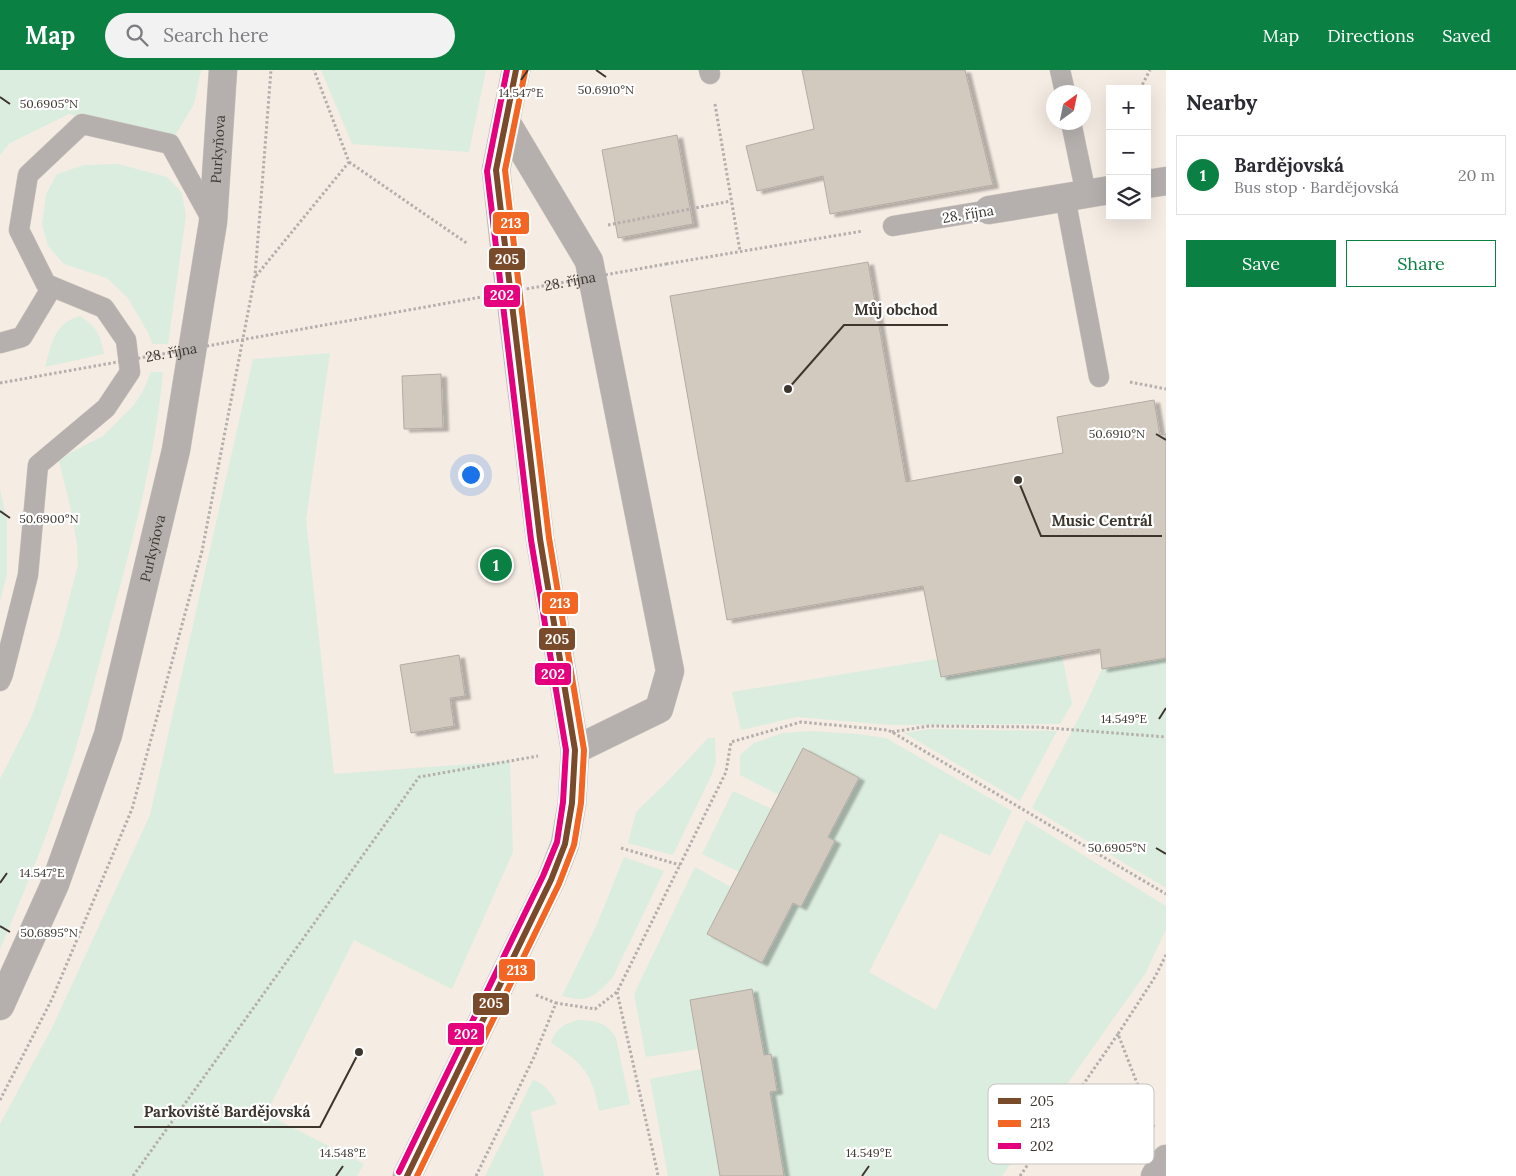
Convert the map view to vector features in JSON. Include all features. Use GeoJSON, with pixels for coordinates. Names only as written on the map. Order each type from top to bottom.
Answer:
{"type":"FeatureCollection","features":[{"type":"Feature","properties":{"kind":"street","name":"Purkyňova"},"geometry":{"type":"LineString","coordinates":[[0,1006],[55,884],[108,734],[176,450],[213,222],[223,70]]}},
{"type":"Feature","properties":{"kind":"street"},"geometry":{"type":"LineString","coordinates":[[407,1176],[551,880],[565,844],[572,803],[575,750],[540,538],[496,170],[516,70]]}},
{"type":"Feature","properties":{"kind":"street"},"geometry":{"type":"LineString","coordinates":[[506,122],[590,261],[670,672],[659,709],[575,750]]}},
{"type":"Feature","properties":{"kind":"street"},"geometry":{"type":"LineString","coordinates":[[1151,183],[1166,181]]}},
{"type":"Feature","properties":{"kind":"street","name":"28. října"},"geometry":{"type":"LineString","coordinates":[[989,210],[1087,194]]}},
{"type":"Feature","properties":{"kind":"street"},"geometry":{"type":"LineString","coordinates":[[1155,1176],[1166,1159]]}},
{"type":"Feature","properties":{"kind":"lane"},"geometry":{"type":"LineString","coordinates":[[1060,70],[1063,85]]}},
{"type":"Feature","properties":{"kind":"lane"},"geometry":{"type":"LineString","coordinates":[[0,681],[28,575],[38,465],[106,408],[130,372],[126,340],[104,308],[46,284],[19,230],[28,175],[82,124],[170,144],[213,222]]}},
{"type":"Feature","properties":{"kind":"lane"},"geometry":{"type":"LineString","coordinates":[[1073,130],[1087,194],[1099,377]]}},
{"type":"Feature","properties":{"kind":"lane","name":"28. října"},"geometry":{"type":"LineString","coordinates":[[893,226],[989,210]]}},
{"type":"Feature","properties":{"kind":"lane"},"geometry":{"type":"LineString","coordinates":[[0,343],[22,337],[52,287]]}},
{"type":"Feature","properties":{"kind":"path"},"geometry":{"type":"LineString","coordinates":[[270,70],[255,276],[349,162]]}},
{"type":"Feature","properties":{"kind":"path"},"geometry":{"type":"LineString","coordinates":[[314,70],[349,162],[472,247]]}},
{"type":"Feature","properties":{"kind":"path"},"geometry":{"type":"LineString","coordinates":[[1142,85],[1150,70]]}},
{"type":"Feature","properties":{"kind":"path"},"geometry":{"type":"LineString","coordinates":[[709,72],[740,252]]}},
{"type":"Feature","properties":{"kind":"path"},"geometry":{"type":"LineString","coordinates":[[605,226],[731,201]]}},
{"type":"Feature","properties":{"kind":"path","name":"28. října"},"geometry":{"type":"LineString","coordinates":[[0,383],[666,264],[893,226]]}},
{"type":"Feature","properties":{"kind":"path"},"geometry":{"type":"LineString","coordinates":[[532,993],[556,1003],[595,1009],[617,992],[726,772],[731,742],[800,722],[892,732],[1166,894]]}},
{"type":"Feature","properties":{"kind":"path"},"geometry":{"type":"LineString","coordinates":[[892,732],[929,726],[1036,727],[1166,737]]}},
{"type":"Feature","properties":{"kind":"path"},"geometry":{"type":"LineString","coordinates":[[133,1176],[419,777],[575,750]]}},
{"type":"Feature","properties":{"kind":"path"},"geometry":{"type":"LineString","coordinates":[[621,848],[680,865]]}},
{"type":"Feature","properties":{"kind":"path"},"geometry":{"type":"LineString","coordinates":[[1083,1084],[1155,977],[1166,955]]}},
{"type":"Feature","properties":{"kind":"path"},"geometry":{"type":"LineString","coordinates":[[617,992],[658,1176]]}},
{"type":"Feature","properties":{"kind":"path"},"geometry":{"type":"LineString","coordinates":[[476,1176],[534,1057],[556,1003]]}},
{"type":"Feature","properties":{"kind":"path"},"geometry":{"type":"LineString","coordinates":[[1118,1034],[1137,1084]]}},
{"type":"Feature","properties":{"kind":"path"},"geometry":{"type":"LineString","coordinates":[[1154,1128],[1166,1159]]}},
{"type":"Feature","properties":{"kind":"path"},"geometry":{"type":"LineString","coordinates":[[1020,1176],[1028,1164]]}},
{"type":"Feature","properties":{"kind":"green space"},"geometry":{"type":"Polygon","coordinates":[[[0,70],[201,70],[194,104],[170,144],[69,114],[10,143],[0,155],[0,70]]]}},
{"type":"Feature","properties":{"kind":"green space"},"geometry":{"type":"Polygon","coordinates":[[[321,70],[486,70],[469,152],[352,144],[321,70]]]}},
{"type":"Feature","properties":{"kind":"green space"},"geometry":{"type":"Polygon","coordinates":[[[118,164],[167,177],[182,193],[186,216],[168,344],[153,344],[128,298],[107,278],[64,264],[48,246],[42,224],[46,194],[57,174],[84,165],[118,164]]]}},
{"type":"Feature","properties":{"kind":"green space"},"geometry":{"type":"Polygon","coordinates":[[[80,316],[97,332],[104,354],[45,367],[52,342],[59,329],[71,319],[80,316]]]}},
{"type":"Feature","properties":{"kind":"green space"},"geometry":{"type":"Polygon","coordinates":[[[330,353],[306,520],[334,774],[510,761],[513,852],[452,989],[354,940],[266,1114],[364,1164],[357,1176],[0,1176],[0,1124],[52,1028],[150,815],[253,359],[330,353]]]}},
{"type":"Feature","properties":{"kind":"green space"},"geometry":{"type":"Polygon","coordinates":[[[151,372],[163,372],[159,404],[142,501],[126,564],[67,776],[40,851],[0,949],[0,779],[31,718],[59,637],[78,565],[72,514],[59,461],[70,453],[103,436],[134,405],[143,391],[151,372]]]}},
{"type":"Feature","properties":{"kind":"green space"},"geometry":{"type":"Polygon","coordinates":[[[0,489],[7,521],[7,574],[0,601],[0,489]]]}},
{"type":"Feature","properties":{"kind":"green space"},"geometry":{"type":"Polygon","coordinates":[[[1062,656],[1072,704],[1060,724],[891,725],[797,717],[741,730],[732,692],[937,659],[941,677],[1062,656]]]}},
{"type":"Feature","properties":{"kind":"green space"},"geometry":{"type":"Polygon","coordinates":[[[1166,658],[1166,888],[1032,808],[1102,669],[1166,658]]]}},
{"type":"Feature","properties":{"kind":"green space"},"geometry":{"type":"Polygon","coordinates":[[[930,729],[1057,731],[1020,801],[904,733],[930,729]]]}},
{"type":"Feature","properties":{"kind":"green space"},"geometry":{"type":"Polygon","coordinates":[[[809,731],[886,738],[1012,811],[990,856],[940,833],[869,972],[936,1010],[1026,820],[1166,906],[1166,929],[1145,974],[1067,1084],[988,1084],[988,1164],[1010,1164],[1002,1176],[784,1176],[770,1092],[777,1090],[771,1054],[764,1055],[752,989],[691,1000],[699,1049],[646,1057],[634,994],[695,867],[731,887],[707,934],[762,962],[793,903],[801,907],[835,841],[828,837],[859,778],[803,748],[779,795],[740,775],[740,755],[754,743],[783,733],[809,731]]]}},
{"type":"Feature","properties":{"kind":"green space"},"geometry":{"type":"Polygon","coordinates":[[[708,738],[715,738],[716,762],[673,855],[628,843],[636,812],[708,738]]]}},
{"type":"Feature","properties":{"kind":"green space"},"geometry":{"type":"Polygon","coordinates":[[[733,791],[772,809],[739,872],[702,854],[733,791]]]}},
{"type":"Feature","properties":{"kind":"green space"},"geometry":{"type":"Polygon","coordinates":[[[624,857],[664,871],[613,977],[591,997],[579,999],[562,996],[597,924],[624,857]]]}},
{"type":"Feature","properties":{"kind":"green space"},"geometry":{"type":"Polygon","coordinates":[[[578,1020],[600,1023],[613,1033],[616,1038],[630,1104],[599,1111],[593,1087],[584,1070],[571,1057],[551,1043],[561,1027],[578,1020]]]}},
{"type":"Feature","properties":{"kind":"green space"},"geometry":{"type":"Polygon","coordinates":[[[702,1069],[720,1176],[668,1176],[650,1079],[702,1069]]]}},
{"type":"Feature","properties":{"kind":"green space"},"geometry":{"type":"Polygon","coordinates":[[[533,1080],[548,1089],[557,1104],[531,1112],[544,1176],[485,1176],[533,1080]]]}},
{"type":"Feature","properties":{"kind":"building"},"geometry":{"type":"Polygon","coordinates":[[[802,70],[965,70],[993,185],[830,214],[823,176],[757,191],[746,146],[814,129],[802,70]]]}},
{"type":"Feature","properties":{"kind":"building"},"geometry":{"type":"Polygon","coordinates":[[[677,135],[693,224],[618,238],[602,150],[677,135]]]}},
{"type":"Feature","properties":{"kind":"building"},"geometry":{"type":"Polygon","coordinates":[[[868,262],[906,482],[1063,453],[1057,417],[1154,400],[1160,435],[1166,434],[1166,658],[1102,669],[1100,649],[941,677],[923,586],[727,620],[670,296],[868,262]]]}},
{"type":"Feature","properties":{"kind":"building"},"geometry":{"type":"Polygon","coordinates":[[[441,374],[443,428],[404,429],[402,376],[441,374]]]}},
{"type":"Feature","properties":{"kind":"building"},"geometry":{"type":"Polygon","coordinates":[[[459,655],[465,696],[450,698],[454,726],[411,733],[400,665],[459,655]]]}},
{"type":"Feature","properties":{"kind":"building"},"geometry":{"type":"Polygon","coordinates":[[[803,748],[859,778],[828,837],[835,841],[801,907],[793,903],[762,963],[707,934],[803,748]]]}},
{"type":"Feature","properties":{"kind":"building"},"geometry":{"type":"Polygon","coordinates":[[[752,989],[764,1055],[771,1054],[777,1091],[770,1092],[784,1176],[720,1176],[690,1000],[752,989]]]}},
{"type":"Feature","properties":{"kind":"transit line","name":"202"},"geometry":{"type":"LineString","coordinates":[[399,1172],[543,876],[557,842],[563,802],[566,750],[531,540],[487,171],[507,70]]}},
{"type":"Feature","properties":{"kind":"transit line","name":"205"},"geometry":{"type":"LineString","coordinates":[[407,1176],[551,880],[565,844],[572,803],[575,750],[540,539],[496,170],[516,70]]}},
{"type":"Feature","properties":{"kind":"transit line","name":"213"},"geometry":{"type":"LineString","coordinates":[[417,1176],[559,884],[574,845],[581,803],[584,750],[549,538],[505,170],[525,72]]}},
{"type":"Feature","properties":{"kind":"place","name":"Můj obchod"},"geometry":{"type":"Point","coordinates":[788,389]}},
{"type":"Feature","properties":{"kind":"place","name":"Music Centrál"},"geometry":{"type":"Point","coordinates":[1018,480]}},
{"type":"Feature","properties":{"kind":"place","name":"Bardějovská"},"geometry":{"type":"Point","coordinates":[496,565]}},
{"type":"Feature","properties":{"kind":"place","name":"Parkoviště Bardějovská"},"geometry":{"type":"Point","coordinates":[359,1052]}}]}
